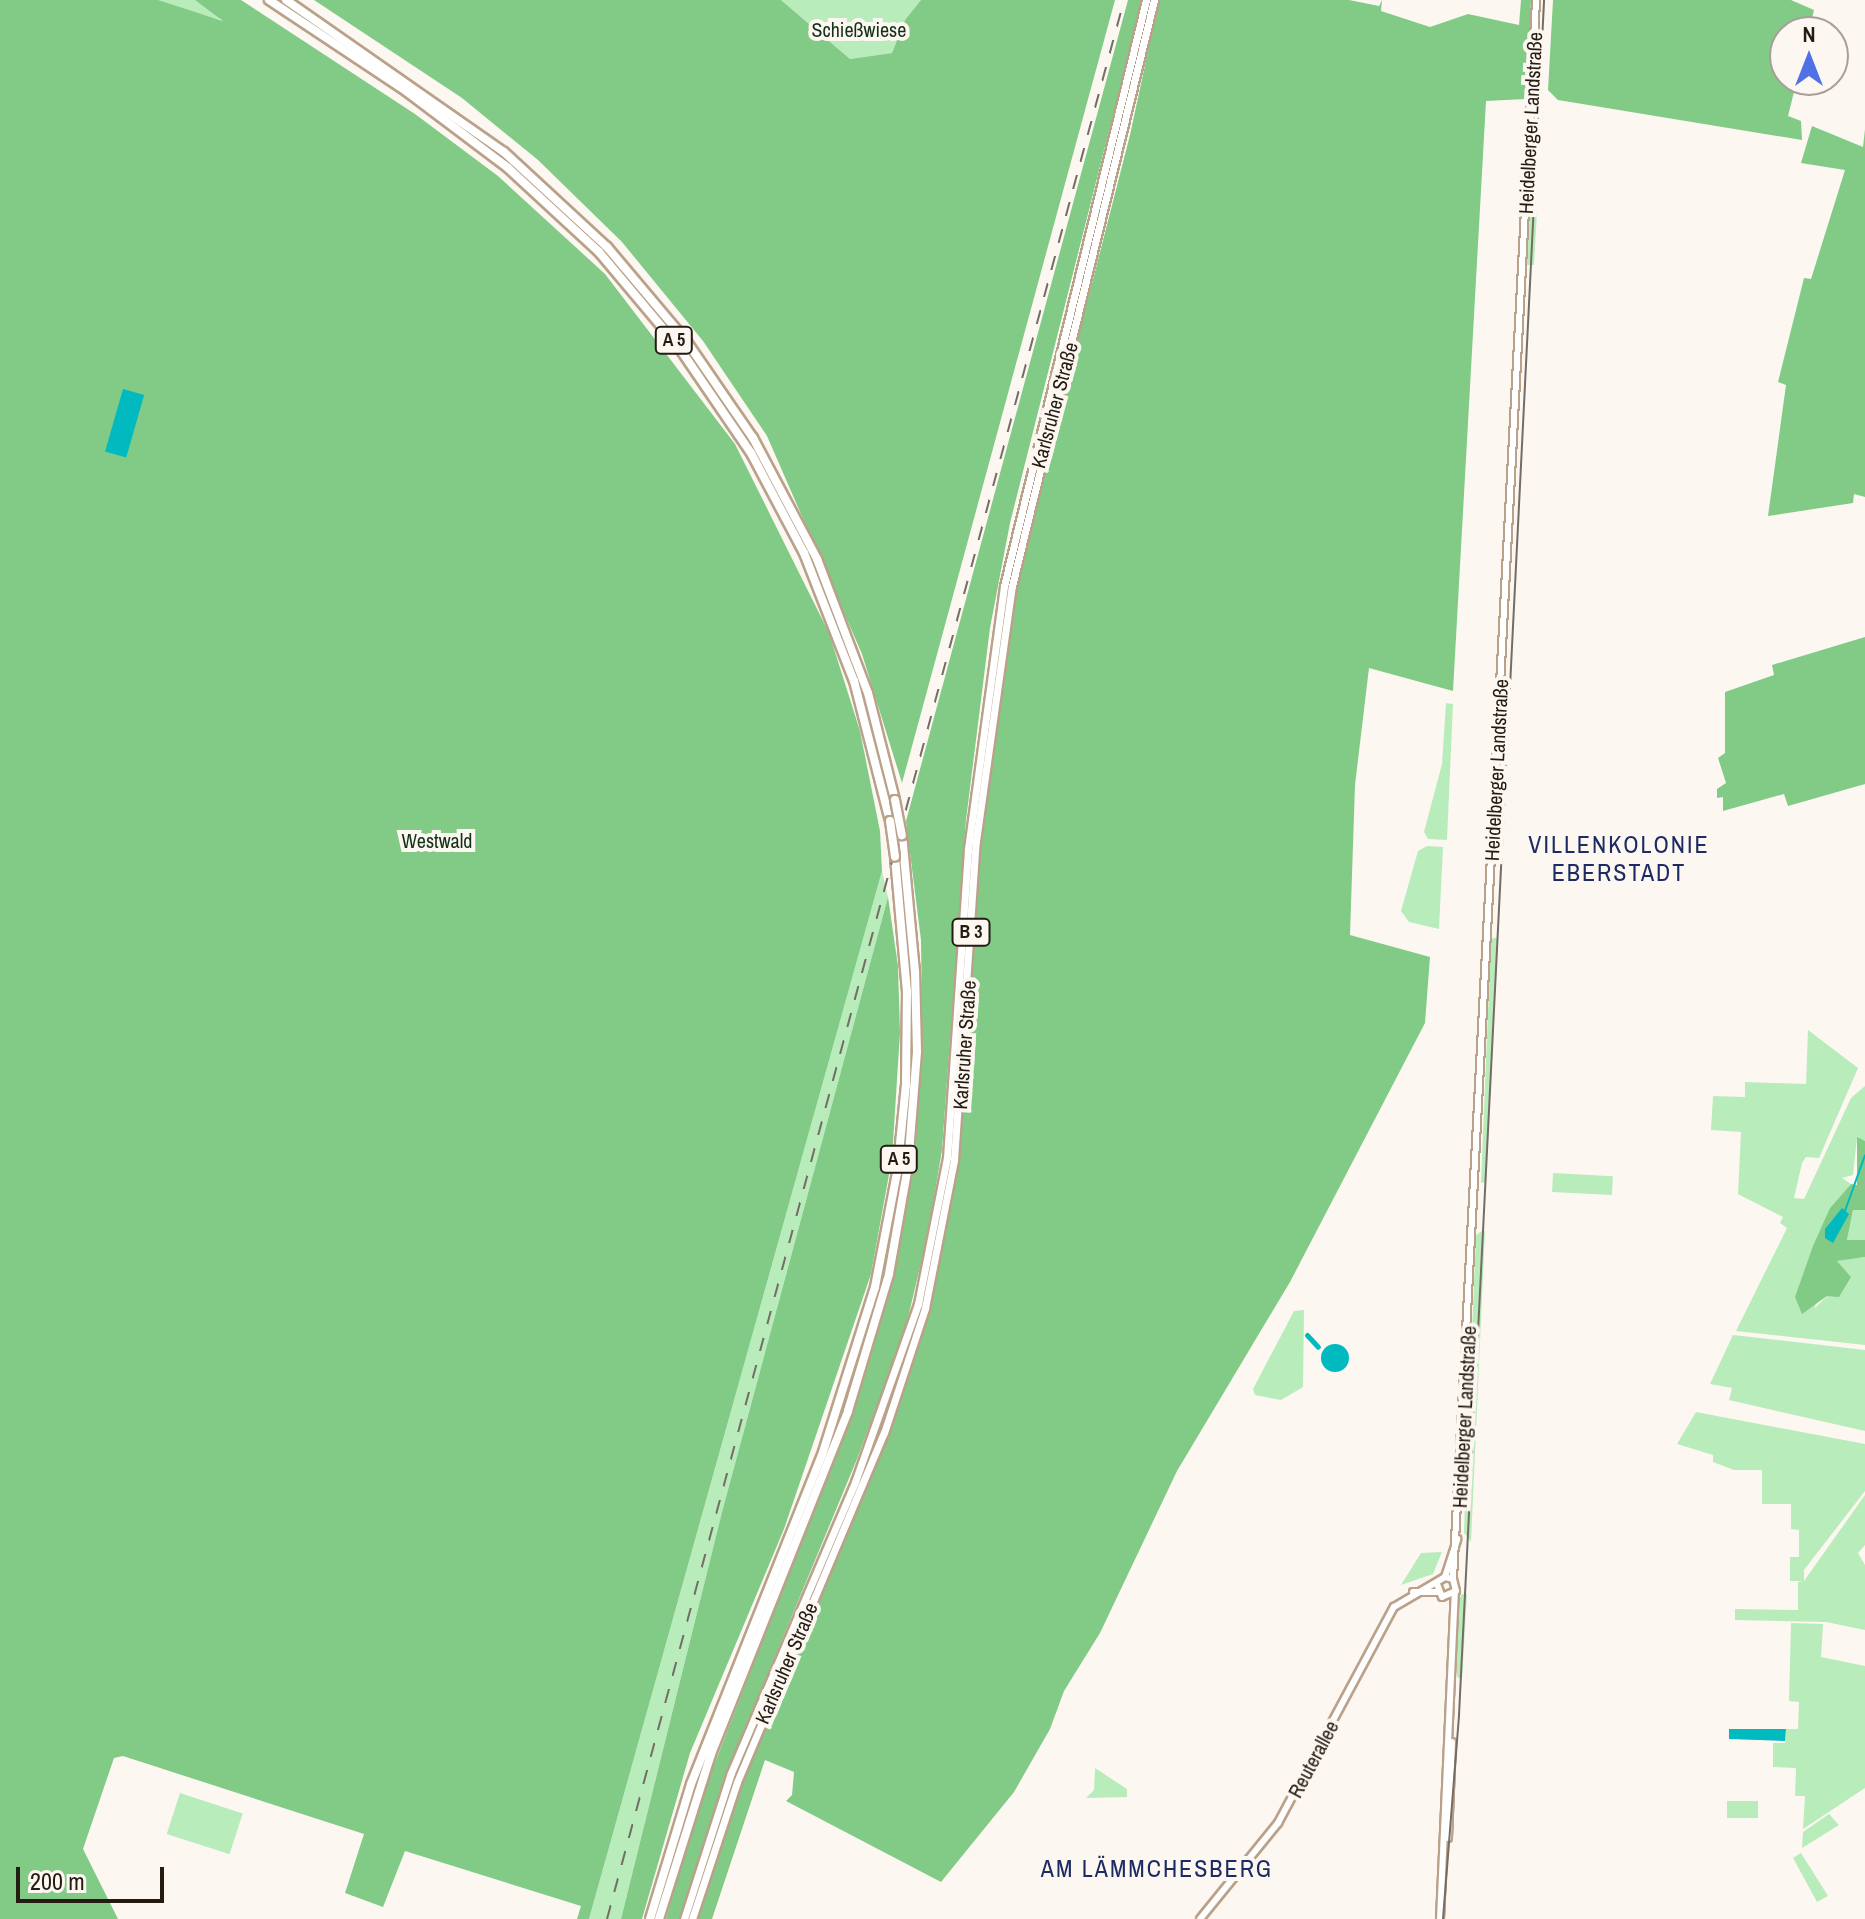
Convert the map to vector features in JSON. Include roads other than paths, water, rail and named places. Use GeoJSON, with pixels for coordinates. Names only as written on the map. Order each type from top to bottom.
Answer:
{"type":"FeatureCollection","features":[{"type":"Feature","properties":{"kind":"highway","name":"A 5"},"geometry":{"type":"LineString","coordinates":[[269,0],[406,91],[508,168],[599,252],[678,346],[751,453],[812,572],[860,701],[890,821],[908,1017],[898,1164],[871,1306],[826,1457],[703,1749],[650,1919]]}},
{"type":"Feature","properties":{"kind":"highway","name":"A 5"},"geometry":{"type":"LineString","coordinates":[[286,0],[423,91],[526,172],[619,260],[687,342],[748,430],[814,551],[868,693],[902,835],[917,997],[912,1136],[889,1274],[826,1457],[711,1754],[659,1919]]}},
{"type":"Feature","properties":{"kind":"main road","name":"Karlsruher Straße"},"geometry":{"type":"LineString","coordinates":[[684,1919],[736,1761],[887,1402],[928,1266],[950,1131],[970,836],[1001,599],[1146,0]]}},
{"type":"Feature","properties":{"kind":"main road","name":"Karlsruher Straße"},"geometry":{"type":"LineString","coordinates":[[692,1919],[757,1731],[889,1418],[935,1268],[957,1142],[976,841],[1004,627],[1036,470],[1111,193],[1154,0]]}},
{"type":"Feature","properties":{"kind":"street","name":"Heidelberger Landstraße"},"geometry":{"type":"LineString","coordinates":[[1453,1579],[1536,0]]}},
{"type":"Feature","properties":{"kind":"street","name":"Heidelberger Landstraße"},"geometry":{"type":"LineString","coordinates":[[1445,1577],[1457,1539]]}},
{"type":"Feature","properties":{"kind":"street"},"geometry":{"type":"LineString","coordinates":[[1437,1592],[1437,1584],[1445,1577],[1453,1579],[1451,1726],[1442,1919]]}},
{"type":"Feature","properties":{"kind":"street","name":"Reuterallee"},"geometry":{"type":"LineString","coordinates":[[1200,1919],[1272,1833],[1390,1614],[1413,1592],[1437,1584]]}},
{"type":"Feature","properties":{"kind":"street"},"geometry":{"type":"LineString","coordinates":[[1413,1592],[1437,1592],[1446,1598],[1453,1613]]}},
{"type":"Feature","properties":{"kind":"street"},"geometry":{"type":"LineString","coordinates":[[1446,1598],[1455,1593]]}},
{"type":"Feature","properties":{"kind":"water"},"geometry":{"type":"Polygon","coordinates":[[[123,389],[144,395],[126,458],[105,451],[123,389]]]}},
{"type":"Feature","properties":{"kind":"water"},"geometry":{"type":"Polygon","coordinates":[[[1842,1208],[1849,1214],[1833,1243],[1825,1238],[1825,1229],[1842,1208]]]}},
{"type":"Feature","properties":{"kind":"water"},"geometry":{"type":"Polygon","coordinates":[[[1335,1344],[1345,1348],[1349,1358],[1345,1368],[1335,1372],[1325,1368],[1321,1358],[1325,1348],[1335,1344]]]}},
{"type":"Feature","properties":{"kind":"water"},"geometry":{"type":"Polygon","coordinates":[[[1729,1729],[1786,1729],[1785,1741],[1729,1739],[1729,1729]]]}},
{"type":"Feature","properties":{"kind":"waterway"},"geometry":{"type":"LineString","coordinates":[[1845,1211],[1865,1155]]}},
{"type":"Feature","properties":{"kind":"waterway"},"geometry":{"type":"LineString","coordinates":[[1307,1335],[1318,1347]]}},
{"type":"Feature","properties":{"kind":"tram line"},"geometry":{"type":"LineString","coordinates":[[1443,1919],[1459,1715],[1544,0]]}},
{"type":"Feature","properties":{"kind":"railway"},"geometry":{"type":"LineString","coordinates":[[607,1919],[1124,0]]}},
{"type":"Feature","properties":{"kind":"district","name":"VILLENKOLONIE EBERSTADT"},"geometry":{"type":"Point","coordinates":[1619,859]}},
{"type":"Feature","properties":{"kind":"district","name":"AM LÄMMCHESBERG"},"geometry":{"type":"Point","coordinates":[1157,1869]}},
{"type":"Feature","properties":{"kind":"park label","name":"Schießwiese"},"geometry":{"type":"Point","coordinates":[859,29]}},
{"type":"Feature","properties":{"kind":"park label","name":"Westwald"},"geometry":{"type":"Point","coordinates":[437,840]}}]}
